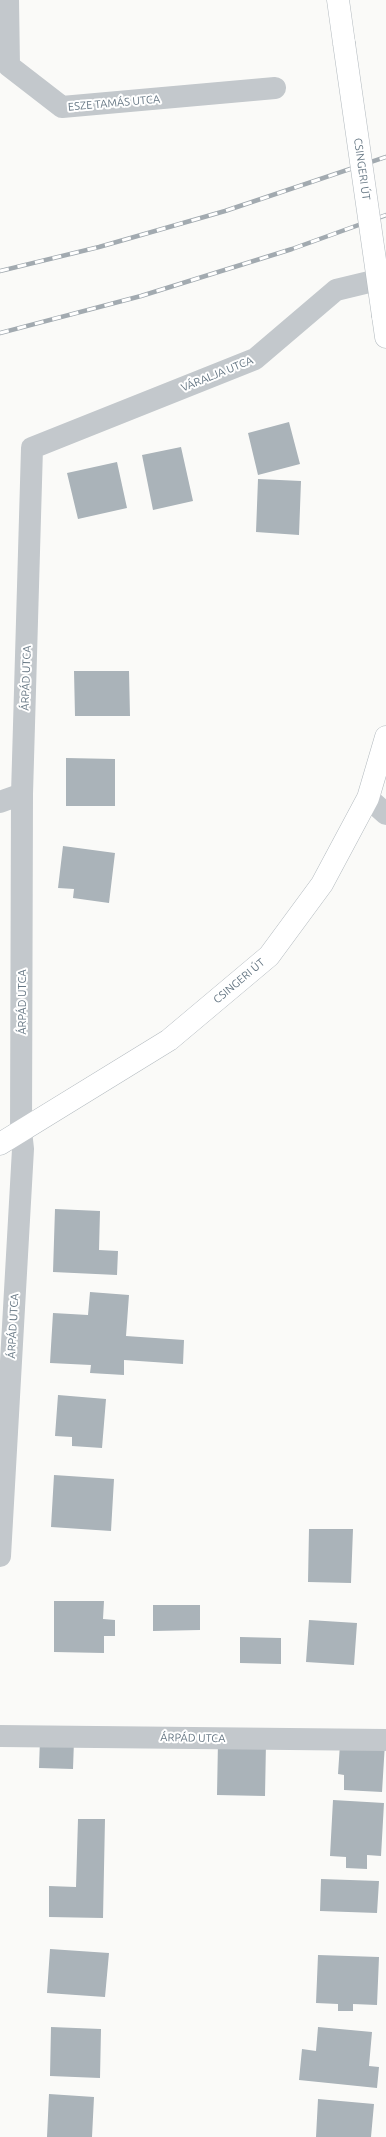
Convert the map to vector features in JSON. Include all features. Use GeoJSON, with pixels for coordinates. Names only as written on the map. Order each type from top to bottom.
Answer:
{"type":"FeatureCollection","features":[{"type":"Feature","properties":{"kind":"main road","name":"CSINGERI ÚT"},"geometry":{"type":"LineString","coordinates":[[338,0],[386,338]]}},
{"type":"Feature","properties":{"kind":"main road","name":"CSINGERI ÚT"},"geometry":{"type":"LineString","coordinates":[[0,1144],[169,1040],[270,956],[322,884],[368,798],[386,737]]}},
{"type":"Feature","properties":{"kind":"street","name":"ESZE TAMÁS UTCA"},"geometry":{"type":"LineString","coordinates":[[8,0],[9,66],[62,107],[274,88]]}},
{"type":"Feature","properties":{"kind":"street","name":"VÁRALJA UTCA"},"geometry":{"type":"LineString","coordinates":[[32,448],[255,359],[336,290],[386,278]]}},
{"type":"Feature","properties":{"kind":"street","name":"ÁRPÁD UTCA"},"geometry":{"type":"LineString","coordinates":[[0,1556],[23,1149],[21,1131],[22,794],[32,448]]}},
{"type":"Feature","properties":{"kind":"street"},"geometry":{"type":"LineString","coordinates":[[0,802],[22,794]]}},
{"type":"Feature","properties":{"kind":"street"},"geometry":{"type":"LineString","coordinates":[[368,798],[386,814]]}},
{"type":"Feature","properties":{"kind":"street","name":"ÁRPÁD UTCA"},"geometry":{"type":"LineString","coordinates":[[0,1736],[386,1740]]}},
{"type":"Feature","properties":{"kind":"building"},"geometry":{"type":"Polygon","coordinates":[[[289,422],[300,464],[258,475],[248,433],[289,422]]]}},
{"type":"Feature","properties":{"kind":"building"},"geometry":{"type":"Polygon","coordinates":[[[181,447],[193,501],[153,510],[142,455],[181,447]]]}},
{"type":"Feature","properties":{"kind":"building"},"geometry":{"type":"Polygon","coordinates":[[[117,462],[127,508],[78,519],[67,473],[117,462]]]}},
{"type":"Feature","properties":{"kind":"building"},"geometry":{"type":"Polygon","coordinates":[[[258,479],[301,481],[299,535],[256,532],[258,479]]]}},
{"type":"Feature","properties":{"kind":"building"},"geometry":{"type":"Polygon","coordinates":[[[74,671],[129,671],[130,716],[75,716],[74,671]]]}},
{"type":"Feature","properties":{"kind":"building"},"geometry":{"type":"Polygon","coordinates":[[[66,758],[115,759],[115,806],[66,806],[66,758]]]}},
{"type":"Feature","properties":{"kind":"building"},"geometry":{"type":"Polygon","coordinates":[[[63,846],[115,853],[109,903],[73,898],[74,889],[58,888],[63,846]]]}},
{"type":"Feature","properties":{"kind":"building"},"geometry":{"type":"Polygon","coordinates":[[[55,1209],[100,1211],[99,1250],[118,1251],[117,1275],[53,1272],[55,1209]]]}},
{"type":"Feature","properties":{"kind":"building"},"geometry":{"type":"Polygon","coordinates":[[[90,1292],[129,1295],[126,1336],[184,1340],[183,1364],[124,1360],[124,1375],[90,1373],[91,1365],[50,1363],[53,1313],[88,1315],[90,1292]]]}},
{"type":"Feature","properties":{"kind":"building"},"geometry":{"type":"Polygon","coordinates":[[[58,1395],[106,1399],[102,1448],[72,1446],[72,1437],[55,1436],[58,1395]]]}},
{"type":"Feature","properties":{"kind":"building"},"geometry":{"type":"Polygon","coordinates":[[[54,1475],[114,1479],[111,1531],[51,1527],[54,1475]]]}},
{"type":"Feature","properties":{"kind":"building"},"geometry":{"type":"Polygon","coordinates":[[[309,1529],[353,1529],[351,1583],[308,1582],[309,1529]]]}},
{"type":"Feature","properties":{"kind":"building"},"geometry":{"type":"Polygon","coordinates":[[[54,1601],[104,1601],[103,1619],[115,1620],[115,1636],[104,1636],[104,1653],[54,1652],[54,1601]]]}},
{"type":"Feature","properties":{"kind":"building"},"geometry":{"type":"Polygon","coordinates":[[[153,1605],[200,1605],[200,1630],[153,1631],[153,1605]]]}},
{"type":"Feature","properties":{"kind":"building"},"geometry":{"type":"Polygon","coordinates":[[[309,1620],[357,1623],[354,1665],[306,1662],[309,1620]]]}},
{"type":"Feature","properties":{"kind":"building"},"geometry":{"type":"Polygon","coordinates":[[[240,1637],[281,1638],[281,1664],[240,1663],[240,1637]]]}},
{"type":"Feature","properties":{"kind":"building"},"geometry":{"type":"Polygon","coordinates":[[[40,1739],[74,1740],[73,1769],[39,1768],[40,1739]]]}},
{"type":"Feature","properties":{"kind":"building"},"geometry":{"type":"Polygon","coordinates":[[[218,1741],[266,1742],[265,1796],[217,1795],[218,1741]]]}},
{"type":"Feature","properties":{"kind":"building"},"geometry":{"type":"Polygon","coordinates":[[[385,1743],[382,1792],[344,1790],[344,1775],[338,1774],[340,1744],[385,1743]]]}},
{"type":"Feature","properties":{"kind":"building"},"geometry":{"type":"Polygon","coordinates":[[[333,1800],[384,1803],[381,1856],[367,1855],[367,1869],[346,1868],[346,1857],[330,1856],[333,1800]]]}},
{"type":"Feature","properties":{"kind":"building"},"geometry":{"type":"Polygon","coordinates":[[[78,1819],[105,1819],[103,1918],[49,1917],[49,1886],[76,1887],[78,1819]]]}},
{"type":"Feature","properties":{"kind":"building"},"geometry":{"type":"Polygon","coordinates":[[[321,1879],[379,1881],[377,1913],[320,1911],[321,1879]]]}},
{"type":"Feature","properties":{"kind":"building"},"geometry":{"type":"Polygon","coordinates":[[[50,1949],[109,1953],[105,1997],[47,1993],[50,1949]]]}},
{"type":"Feature","properties":{"kind":"building"},"geometry":{"type":"Polygon","coordinates":[[[318,1955],[379,1957],[377,2005],[353,2004],[353,2011],[338,2011],[338,2004],[316,2003],[318,1955]]]}},
{"type":"Feature","properties":{"kind":"building"},"geometry":{"type":"Polygon","coordinates":[[[51,2027],[101,2029],[100,2078],[50,2076],[51,2027]]]}},
{"type":"Feature","properties":{"kind":"building"},"geometry":{"type":"Polygon","coordinates":[[[318,2027],[372,2032],[369,2066],[379,2067],[377,2088],[299,2080],[302,2049],[316,2051],[318,2027]]]}},
{"type":"Feature","properties":{"kind":"building"},"geometry":{"type":"Polygon","coordinates":[[[49,2094],[94,2097],[92,2137],[47,2137],[49,2094]]]}},
{"type":"Feature","properties":{"kind":"building"},"geometry":{"type":"Polygon","coordinates":[[[318,2099],[374,2104],[371,2137],[316,2137],[318,2099]]]}},
{"type":"Feature","properties":{"kind":"railway"},"geometry":{"type":"LineString","coordinates":[[0,271],[99,247],[225,211],[386,157]]}},
{"type":"Feature","properties":{"kind":"railway"},"geometry":{"type":"LineString","coordinates":[[0,333],[141,296],[292,249],[386,215]]}}]}
